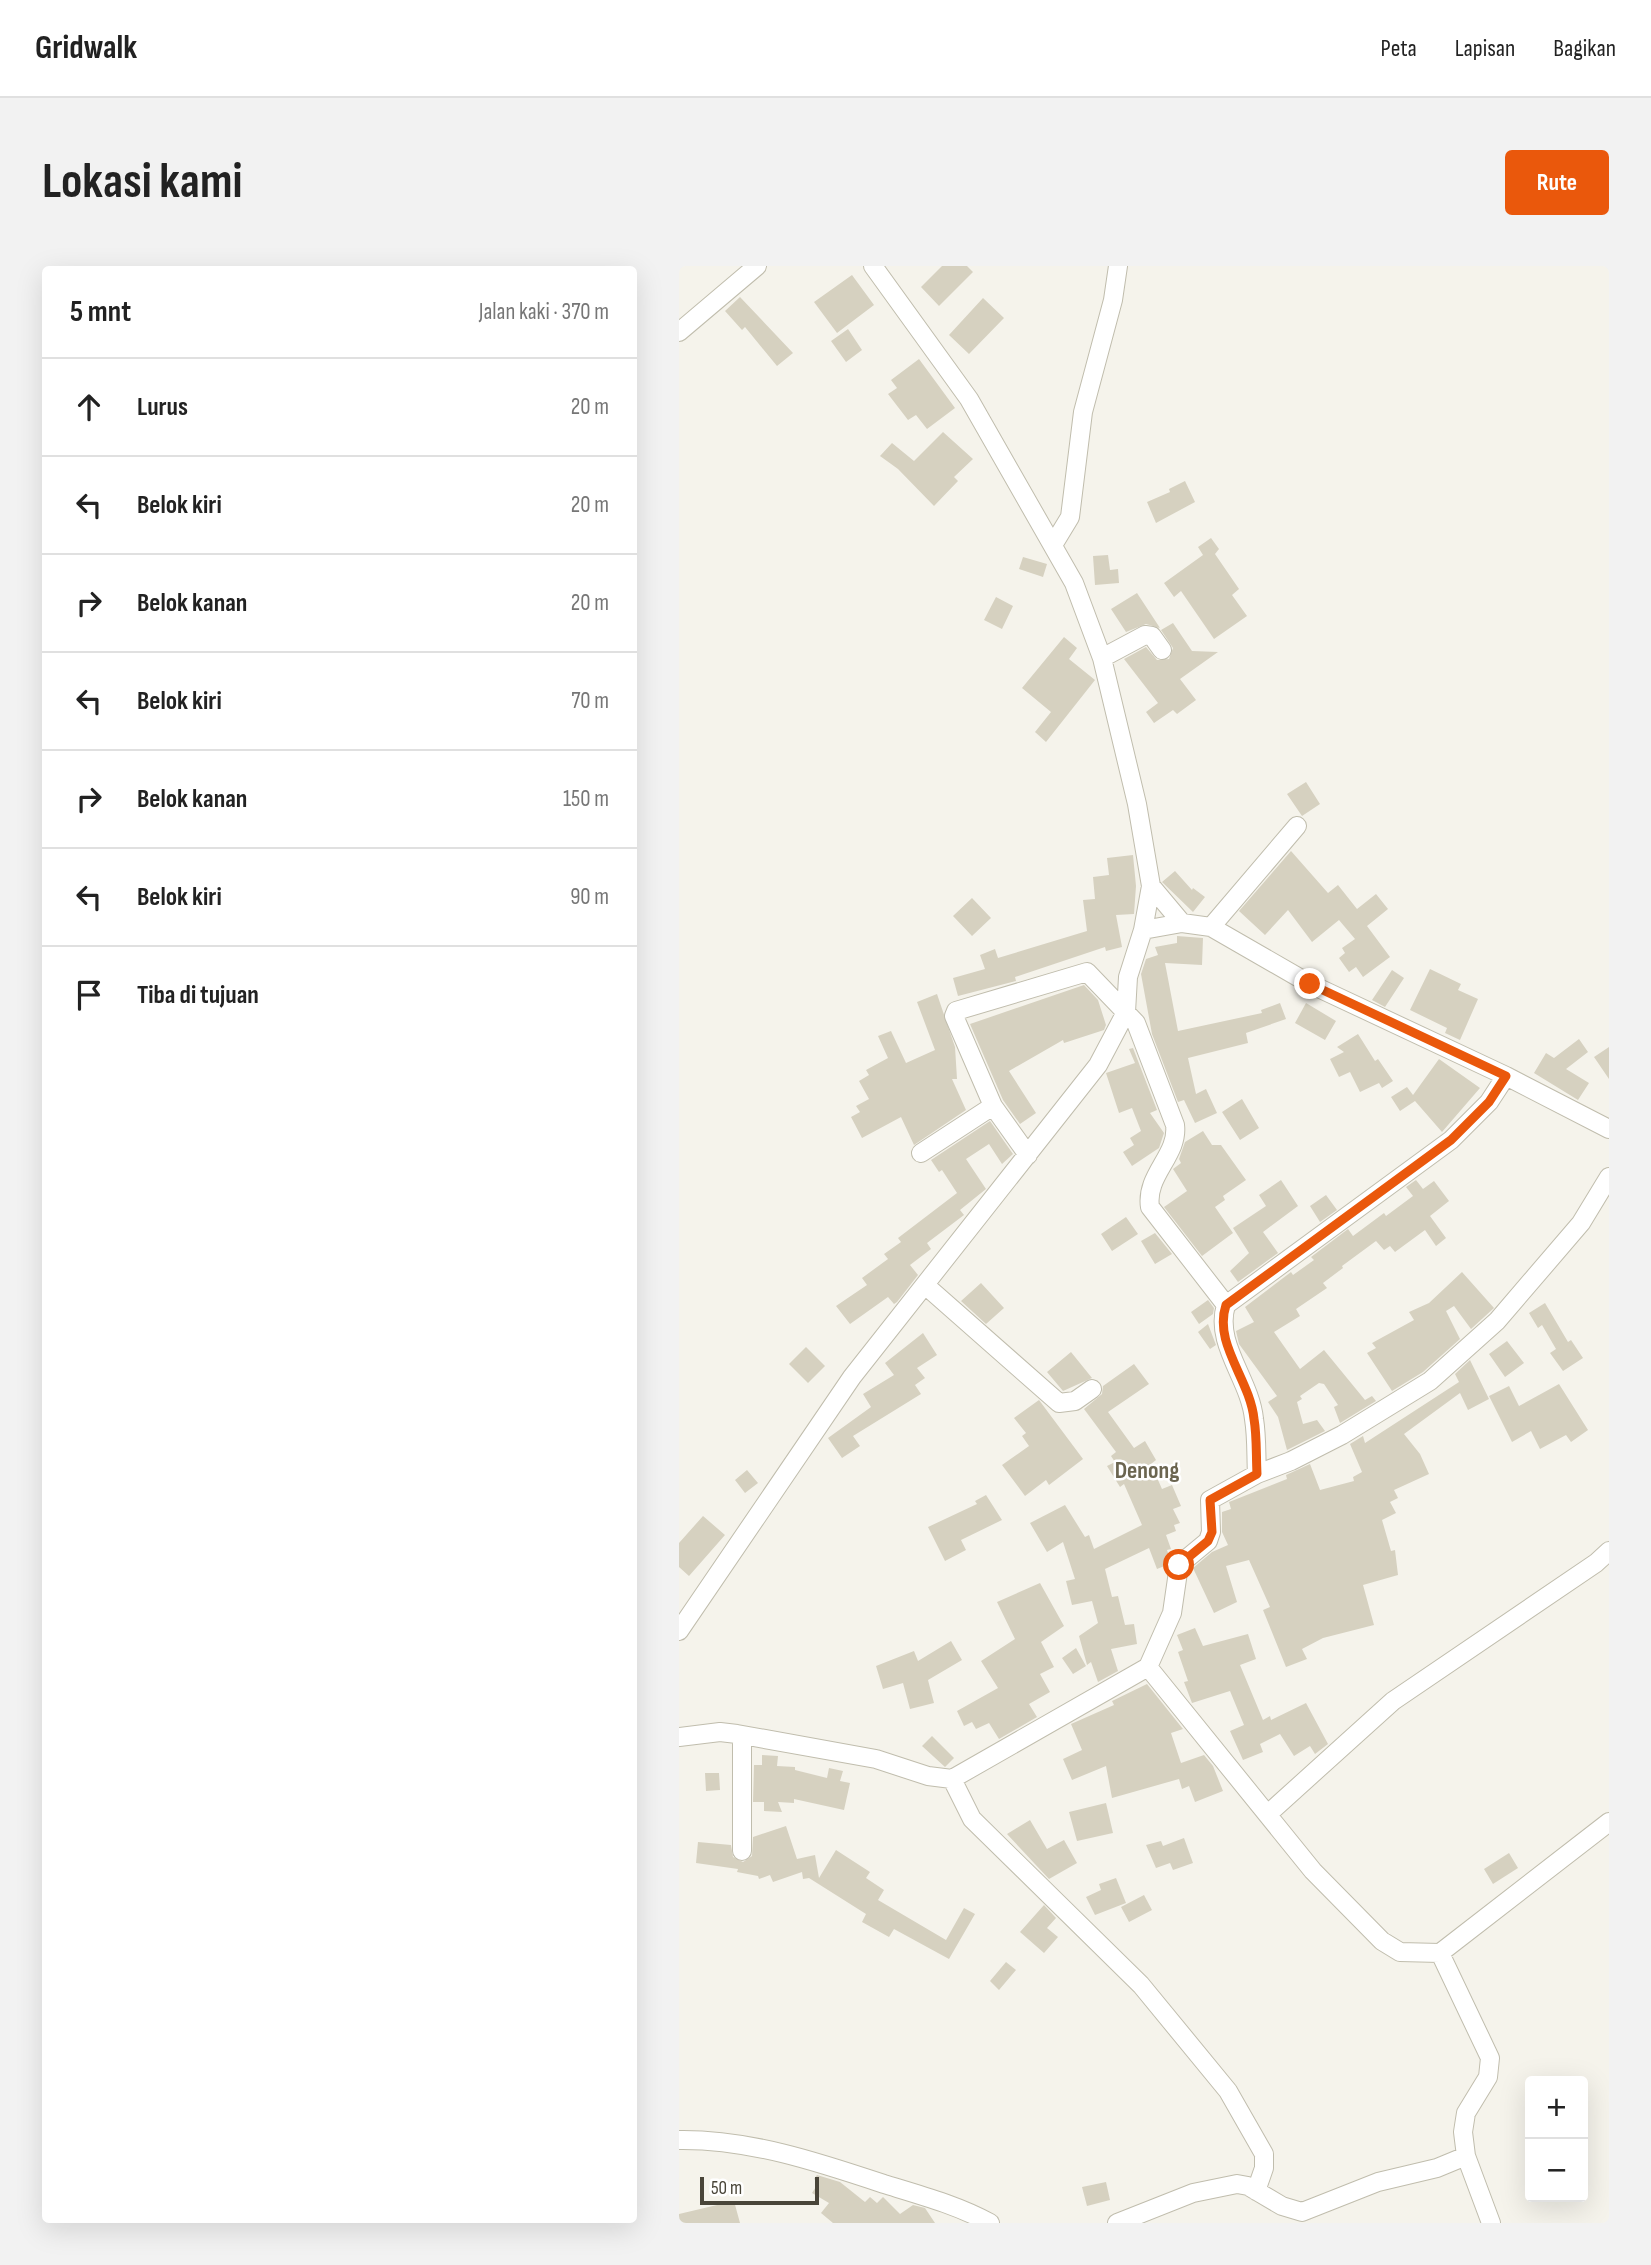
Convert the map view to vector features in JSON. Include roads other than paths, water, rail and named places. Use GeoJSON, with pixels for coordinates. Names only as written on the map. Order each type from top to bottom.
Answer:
{"type":"FeatureCollection","features":[{"type":"Feature","properties":{"kind":"street"},"geometry":{"type":"LineString","coordinates":[[679,332],[757,266]]}},
{"type":"Feature","properties":{"kind":"street"},"geometry":{"type":"LineString","coordinates":[[679,1631],[852,1377],[1091,1076],[1126,1012],[1128,977],[1143,930],[1151,886],[1137,804],[1102,658],[1073,583],[969,399],[873,266]]}},
{"type":"Feature","properties":{"kind":"street"},"geometry":{"type":"LineString","coordinates":[[1052,545],[1070,517],[1083,412],[1113,300],[1118,266]]}},
{"type":"Feature","properties":{"kind":"street"},"geometry":{"type":"LineString","coordinates":[[1102,658],[1145,635],[1152,636],[1162,650]]}},
{"type":"Feature","properties":{"kind":"street"},"geometry":{"type":"LineString","coordinates":[[1210,927],[1297,826]]}},
{"type":"Feature","properties":{"kind":"street"},"geometry":{"type":"LineString","coordinates":[[1151,886],[1182,923]]}},
{"type":"Feature","properties":{"kind":"street"},"geometry":{"type":"LineString","coordinates":[[1143,930],[1182,923],[1210,927],[1310,984],[1506,1076],[1609,1129]]}},
{"type":"Feature","properties":{"kind":"street"},"geometry":{"type":"LineString","coordinates":[[1028,1156],[993,1106],[954,1021],[956,1011],[1081,972],[1091,975],[1136,1023],[1176,1130],[1173,1144],[1149,1186],[1150,1207],[1226,1305]]}},
{"type":"Feature","properties":{"kind":"street"},"geometry":{"type":"LineString","coordinates":[[1257,1474],[1254,1418],[1221,1321],[1226,1305],[1451,1140],[1489,1102],[1506,1076]]}},
{"type":"Feature","properties":{"kind":"street"},"geometry":{"type":"LineString","coordinates":[[922,1153],[993,1106]]}},
{"type":"Feature","properties":{"kind":"street"},"geometry":{"type":"LineString","coordinates":[[679,1737],[720,1732],[742,1735],[876,1759],[928,1776],[952,1779],[1148,1667],[1172,1613],[1179,1565],[1208,1541],[1211,1535],[1210,1500],[1257,1474],[1291,1461],[1332,1440],[1430,1381],[1497,1321],[1581,1223],[1609,1177]]}},
{"type":"Feature","properties":{"kind":"street"},"geometry":{"type":"LineString","coordinates":[[925,1285],[1059,1403],[1075,1401],[1092,1389]]}},
{"type":"Feature","properties":{"kind":"street"},"geometry":{"type":"LineString","coordinates":[[1269,1813],[1393,1700],[1596,1563],[1609,1551]]}},
{"type":"Feature","properties":{"kind":"street"},"geometry":{"type":"LineString","coordinates":[[1148,1667],[1269,1813],[1313,1871],[1391,1948],[1408,1953],[1440,1953],[1552,1869],[1609,1822]]}},
{"type":"Feature","properties":{"kind":"street"},"geometry":{"type":"LineString","coordinates":[[742,1735],[742,1851]]}},
{"type":"Feature","properties":{"kind":"street"},"geometry":{"type":"LineString","coordinates":[[952,1779],[972,1819],[1141,1985],[1220,2081],[1264,2154],[1264,2168],[1256,2191]]}},
{"type":"Feature","properties":{"kind":"street"},"geometry":{"type":"LineString","coordinates":[[1440,1953],[1490,2057],[1488,2077],[1466,2113],[1463,2132],[1466,2155],[1491,2223]]}},
{"type":"Feature","properties":{"kind":"street"},"geometry":{"type":"LineString","coordinates":[[679,2140],[707,2141],[798,2156],[966,2218],[990,2223]]}},
{"type":"Feature","properties":{"kind":"street"},"geometry":{"type":"LineString","coordinates":[[1117,2223],[1181,2197],[1237,2184],[1282,2206],[1303,2211],[1378,2182],[1437,2168],[1466,2155]]}},
{"type":"Feature","properties":{"kind":"district","name":"Denong"},"geometry":{"type":"Point","coordinates":[1147,1470]}}]}
